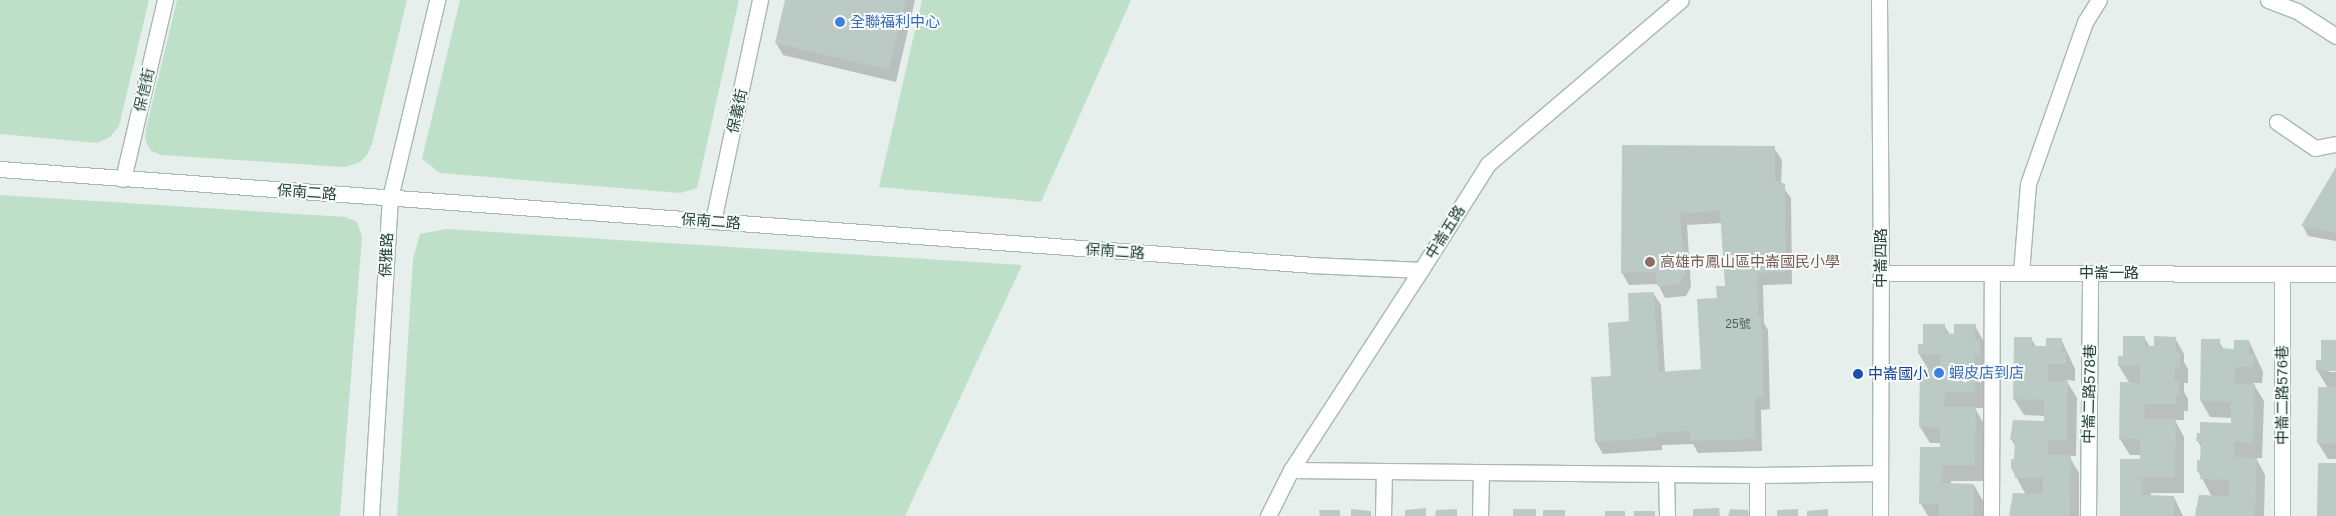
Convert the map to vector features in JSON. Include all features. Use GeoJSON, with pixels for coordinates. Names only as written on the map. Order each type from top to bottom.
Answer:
{"type":"FeatureCollection","features":[{"type":"Feature","properties":{"kind":"street","name":"保信街"},"geometry":{"type":"LineString","coordinates":[[124,179],[165,0]]}},
{"type":"Feature","properties":{"kind":"street","name":"保雅路"},"geometry":{"type":"LineString","coordinates":[[371,516],[390,198],[437,0]]}},
{"type":"Feature","properties":{"kind":"street","name":"保義街"},"geometry":{"type":"LineString","coordinates":[[713,221],[760,0]]}},
{"type":"Feature","properties":{"kind":"street","name":"中崙五路"},"geometry":{"type":"LineString","coordinates":[[1268,516],[1291,470],[1488,164],[1681,0]]}},
{"type":"Feature","properties":{"kind":"street","name":"中崙四路"},"geometry":{"type":"LineString","coordinates":[[1879,0],[1880,516]]}},
{"type":"Feature","properties":{"kind":"street"},"geometry":{"type":"LineString","coordinates":[[2022,273],[2028,184],[2085,22],[2098,0]]}},
{"type":"Feature","properties":{"kind":"street"},"geometry":{"type":"LineString","coordinates":[[2268,0],[2297,11],[2336,36]]}},
{"type":"Feature","properties":{"kind":"street"},"geometry":{"type":"LineString","coordinates":[[2277,122],[2316,148],[2336,144]]}},
{"type":"Feature","properties":{"kind":"street","name":"保南二路"},"geometry":{"type":"LineString","coordinates":[[0,169],[1302,264],[1421,270]]}},
{"type":"Feature","properties":{"kind":"street","name":"中崙一路"},"geometry":{"type":"LineString","coordinates":[[1881,273],[2336,274]]}},
{"type":"Feature","properties":{"kind":"street","name":"中崙二路578巷"},"geometry":{"type":"LineString","coordinates":[[2088,516],[2090,273]]}},
{"type":"Feature","properties":{"kind":"street"},"geometry":{"type":"LineString","coordinates":[[1991,516],[1992,274]]}},
{"type":"Feature","properties":{"kind":"street","name":"中崙二路576巷"},"geometry":{"type":"LineString","coordinates":[[2282,274],[2282,516]]}},
{"type":"Feature","properties":{"kind":"street"},"geometry":{"type":"LineString","coordinates":[[1291,470],[1756,475],[1880,473]]}},
{"type":"Feature","properties":{"kind":"street"},"geometry":{"type":"LineString","coordinates":[[1383,516],[1384,471]]}},
{"type":"Feature","properties":{"kind":"street"},"geometry":{"type":"LineString","coordinates":[[1480,472],[1480,516]]}},
{"type":"Feature","properties":{"kind":"street"},"geometry":{"type":"LineString","coordinates":[[1666,474],[1666,516]]}},
{"type":"Feature","properties":{"kind":"street"},"geometry":{"type":"LineString","coordinates":[[1756,475],[1757,516]]}},
{"type":"Feature","properties":{"kind":"green space"},"geometry":{"type":"Polygon","coordinates":[[[0,0],[149,0],[119,126],[110,137],[97,143],[0,134],[0,0]]]}},
{"type":"Feature","properties":{"kind":"green space"},"geometry":{"type":"Polygon","coordinates":[[[177,0],[407,0],[372,144],[367,155],[360,162],[345,167],[161,155],[150,150],[145,139],[146,129],[177,0]]]}},
{"type":"Feature","properties":{"kind":"green space"},"geometry":{"type":"Polygon","coordinates":[[[460,0],[739,0],[697,188],[680,193],[440,173],[422,159],[460,0]]]}},
{"type":"Feature","properties":{"kind":"green space"},"geometry":{"type":"Polygon","coordinates":[[[922,0],[1131,0],[1041,202],[879,187],[922,0]]]}},
{"type":"Feature","properties":{"kind":"green space"},"geometry":{"type":"Polygon","coordinates":[[[0,195],[345,217],[357,222],[362,237],[340,516],[0,516],[0,195]]]}},
{"type":"Feature","properties":{"kind":"green space"},"geometry":{"type":"Polygon","coordinates":[[[446,229],[1022,265],[905,516],[397,516],[413,259],[420,234],[446,229]]]}},
{"type":"Feature","properties":{"kind":"building","name":"全聯福利中心"},"geometry":{"type":"Polygon","coordinates":[[[785,0],[906,0],[889,70],[775,43],[785,0]]]}},
{"type":"Feature","properties":{"kind":"building"},"geometry":{"type":"Polygon","coordinates":[[[1622,145],[1775,146],[1775,180],[1785,184],[1786,272],[1757,273],[1758,316],[1761,316],[1764,397],[1755,398],[1756,439],[1690,441],[1690,431],[1656,433],[1656,438],[1595,442],[1591,377],[1611,376],[1608,323],[1629,321],[1628,293],[1654,292],[1659,372],[1701,369],[1697,299],[1717,298],[1716,286],[1725,286],[1720,211],[1680,213],[1685,274],[1679,284],[1657,286],[1656,272],[1621,273],[1622,145]]]}},
{"type":"Feature","properties":{"kind":"building"},"geometry":{"type":"Polygon","coordinates":[[[2336,167],[2336,233],[2301,226],[2336,167]]]}},
{"type":"Feature","properties":{"kind":"building"},"geometry":{"type":"Polygon","coordinates":[[[1923,324],[1945,324],[1945,333],[1954,334],[1954,324],[1976,324],[1975,340],[1980,340],[1980,355],[1975,355],[1975,370],[1979,370],[1979,383],[1976,383],[1975,392],[1945,392],[1944,407],[1976,407],[1975,465],[1943,465],[1942,483],[1974,484],[1974,516],[1939,516],[1939,504],[1919,504],[1920,447],[1940,447],[1940,428],[1919,427],[1920,370],[1940,370],[1940,354],[1918,354],[1918,344],[1923,344],[1923,324]]]}},
{"type":"Feature","properties":{"kind":"building"},"geometry":{"type":"Polygon","coordinates":[[[2123,336],[2145,336],[2145,346],[2154,346],[2154,336],[2176,337],[2176,352],[2180,352],[2180,367],[2175,367],[2175,382],[2179,382],[2179,395],[2176,395],[2176,404],[2145,404],[2144,419],[2176,419],[2175,477],[2143,477],[2142,495],[2174,496],[2174,516],[2120,516],[2120,459],[2140,459],[2140,439],[2119,439],[2120,382],[2140,383],[2140,366],[2118,366],[2118,356],[2123,356],[2123,336]]]}},
{"type":"Feature","properties":{"kind":"building"},"geometry":{"type":"Polygon","coordinates":[[[2014,337],[2032,337],[2032,346],[2046,346],[2046,338],[2062,338],[2061,352],[2066,352],[2066,365],[2048,364],[2048,381],[2068,381],[2067,440],[2048,440],[2048,455],[2071,455],[2070,516],[2009,516],[2013,493],[2043,494],[2043,478],[2015,478],[2014,470],[2011,469],[2011,459],[2014,459],[2015,440],[2010,440],[2013,420],[2044,421],[2044,400],[2013,399],[2014,337]]]}},
{"type":"Feature","properties":{"kind":"building"},"geometry":{"type":"Polygon","coordinates":[[[2201,339],[2220,339],[2220,348],[2234,349],[2234,340],[2249,340],[2249,354],[2254,355],[2254,367],[2235,367],[2235,383],[2255,384],[2253,443],[2234,442],[2234,457],[2257,458],[2255,516],[2195,516],[2199,495],[2228,496],[2229,480],[2200,479],[2201,471],[2197,471],[2197,460],[2200,460],[2201,441],[2196,441],[2197,433],[2200,433],[2200,422],[2231,423],[2231,402],[2200,401],[2201,339]]]}},
{"type":"Feature","properties":{"kind":"building"},"geometry":{"type":"Polygon","coordinates":[[[2321,340],[2336,340],[2336,371],[2316,370],[2316,360],[2321,360],[2321,340]]]}},
{"type":"Feature","properties":{"kind":"building"},"geometry":{"type":"Polygon","coordinates":[[[2318,387],[2336,387],[2336,444],[2317,443],[2318,387]]]}},
{"type":"Feature","properties":{"kind":"building"},"geometry":{"type":"Polygon","coordinates":[[[2318,463],[2336,463],[2336,516],[2317,516],[2318,463]]]}},
{"type":"Feature","properties":{"kind":"building"},"geometry":{"type":"Polygon","coordinates":[[[1426,508],[1426,516],[1405,516],[1405,510],[1426,508]]]}},
{"type":"Feature","properties":{"kind":"building"},"geometry":{"type":"Polygon","coordinates":[[[1719,508],[1720,516],[1693,516],[1693,509],[1719,508]]]}},
{"type":"Feature","properties":{"kind":"building"},"geometry":{"type":"Polygon","coordinates":[[[1351,509],[1371,511],[1371,516],[1351,516],[1351,509]]]}},
{"type":"Feature","properties":{"kind":"building"},"geometry":{"type":"Polygon","coordinates":[[[1457,509],[1457,516],[1435,516],[1436,510],[1457,509]]]}},
{"type":"Feature","properties":{"kind":"building"},"geometry":{"type":"Polygon","coordinates":[[[1513,509],[1536,509],[1536,516],[1513,516],[1513,509]]]}},
{"type":"Feature","properties":{"kind":"building"},"geometry":{"type":"Polygon","coordinates":[[[1730,509],[1748,510],[1749,516],[1728,516],[1730,509]]]}},
{"type":"Feature","properties":{"kind":"building"},"geometry":{"type":"Polygon","coordinates":[[[1798,509],[1798,516],[1777,516],[1777,510],[1798,509]]]}},
{"type":"Feature","properties":{"kind":"building"},"geometry":{"type":"Polygon","coordinates":[[[1828,509],[1828,516],[1807,516],[1807,511],[1828,509]]]}},
{"type":"Feature","properties":{"kind":"building"},"geometry":{"type":"Polygon","coordinates":[[[1319,510],[1340,510],[1340,516],[1320,516],[1319,510]]]}},
{"type":"Feature","properties":{"kind":"building"},"geometry":{"type":"Polygon","coordinates":[[[1543,510],[1565,510],[1565,516],[1543,516],[1543,510]]]}},
{"type":"Feature","properties":{"kind":"building"},"geometry":{"type":"Polygon","coordinates":[[[1605,511],[1625,511],[1625,516],[1605,516],[1605,511]]]}},
{"type":"Feature","properties":{"kind":"building"},"geometry":{"type":"Polygon","coordinates":[[[1634,511],[1655,511],[1655,516],[1634,516],[1634,511]]]}},
{"type":"Feature","properties":{"kind":"place","name":"全聯福利中心"},"geometry":{"type":"Point","coordinates":[840,22]}},
{"type":"Feature","properties":{"kind":"place","name":"高雄市鳳山區中崙國民小學"},"geometry":{"type":"Point","coordinates":[1650,262]}},
{"type":"Feature","properties":{"kind":"place","name":"蝦皮店到店"},"geometry":{"type":"Point","coordinates":[1939,373]}},
{"type":"Feature","properties":{"kind":"place","name":"中崙國小"},"geometry":{"type":"Point","coordinates":[1858,374]}}]}
